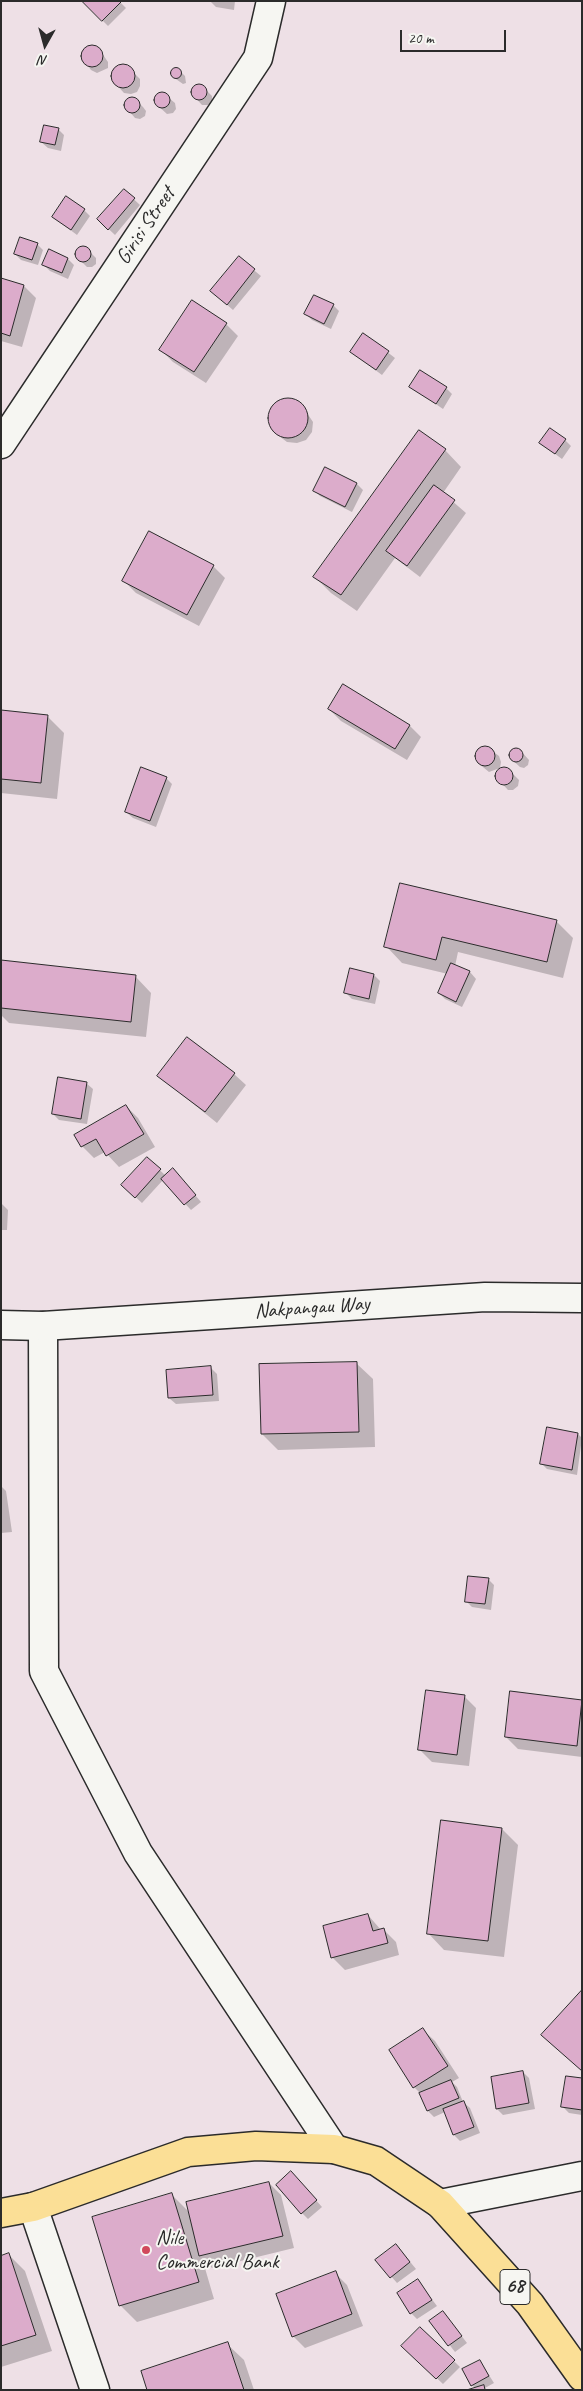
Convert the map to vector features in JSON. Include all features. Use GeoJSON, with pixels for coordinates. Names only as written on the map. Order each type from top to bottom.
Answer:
{"type":"FeatureCollection","features":[{"type":"Feature","properties":{"kind":"main road"},"geometry":{"type":"LineString","coordinates":[[1,2213],[33,2207],[188,2152],[256,2146],[334,2149],[376,2161],[440,2204]]}},
{"type":"Feature","properties":{"kind":"main road","name":"68"},"geometry":{"type":"LineString","coordinates":[[440,2204],[530,2304],[582,2377]]}},
{"type":"Feature","properties":{"kind":"street","name":"Girisi Street"},"geometry":{"type":"LineString","coordinates":[[1,444],[258,58],[272,1]]}},
{"type":"Feature","properties":{"kind":"street","name":"Nakpangau Way"},"geometry":{"type":"LineString","coordinates":[[1,1325],[43,1326],[485,1297],[582,1298]]}},
{"type":"Feature","properties":{"kind":"street"},"geometry":{"type":"LineString","coordinates":[[43,1326],[44,1671],[138,1853],[334,2149]]}},
{"type":"Feature","properties":{"kind":"street"},"geometry":{"type":"LineString","coordinates":[[440,2204],[582,2176]]}},
{"type":"Feature","properties":{"kind":"street"},"geometry":{"type":"LineString","coordinates":[[33,2207],[95,2390]]}},
{"type":"Feature","properties":{"kind":"building"},"geometry":{"type":"Polygon","coordinates":[[[82,1],[121,1],[121,2],[102,21],[82,1]]]}},
{"type":"Feature","properties":{"kind":"building"},"geometry":{"type":"Polygon","coordinates":[[[92,45],[100,48],[103,56],[100,64],[92,67],[84,64],[81,56],[84,48],[92,45]]]}},
{"type":"Feature","properties":{"kind":"building"},"geometry":{"type":"Polygon","coordinates":[[[123,64],[128,65],[134,71],[134,81],[128,87],[123,88],[118,87],[112,81],[111,76],[112,71],[118,65],[123,64]]]}},
{"type":"Feature","properties":{"kind":"building"},"geometry":{"type":"Polygon","coordinates":[[[174,68],[178,68],[181,73],[180,77],[174,78],[171,75],[171,71],[174,68]]]}},
{"type":"Feature","properties":{"kind":"building"},"geometry":{"type":"Polygon","coordinates":[[[199,84],[205,86],[207,92],[205,98],[199,100],[193,98],[191,92],[193,86],[199,84]]]}},
{"type":"Feature","properties":{"kind":"building"},"geometry":{"type":"Polygon","coordinates":[[[162,92],[168,94],[170,100],[168,106],[162,108],[156,106],[154,100],[156,94],[162,92]]]}},
{"type":"Feature","properties":{"kind":"building"},"geometry":{"type":"Polygon","coordinates":[[[132,97],[140,105],[132,113],[124,105],[132,97]]]}},
{"type":"Feature","properties":{"kind":"building"},"geometry":{"type":"Polygon","coordinates":[[[44,125],[59,128],[55,145],[40,142],[44,125]]]}},
{"type":"Feature","properties":{"kind":"building"},"geometry":{"type":"Polygon","coordinates":[[[124,189],[135,198],[108,230],[97,219],[124,189]]]}},
{"type":"Feature","properties":{"kind":"building"},"geometry":{"type":"Polygon","coordinates":[[[66,196],[85,209],[71,230],[52,217],[66,196]]]}},
{"type":"Feature","properties":{"kind":"building"},"geometry":{"type":"Polygon","coordinates":[[[20,237],[38,243],[32,260],[14,254],[20,237]]]}},
{"type":"Feature","properties":{"kind":"building"},"geometry":{"type":"Polygon","coordinates":[[[83,246],[89,248],[91,254],[89,260],[83,262],[77,260],[75,254],[77,248],[83,246]]]}},
{"type":"Feature","properties":{"kind":"building"},"geometry":{"type":"Polygon","coordinates":[[[49,249],[68,258],[62,273],[42,265],[49,249]]]}},
{"type":"Feature","properties":{"kind":"building"},"geometry":{"type":"Polygon","coordinates":[[[239,256],[255,269],[227,305],[210,291],[239,256]]]}},
{"type":"Feature","properties":{"kind":"building"},"geometry":{"type":"Polygon","coordinates":[[[1,278],[24,285],[10,336],[1,333],[1,278]]]}},
{"type":"Feature","properties":{"kind":"building"},"geometry":{"type":"Polygon","coordinates":[[[314,295],[334,304],[324,324],[304,314],[314,295]]]}},
{"type":"Feature","properties":{"kind":"building"},"geometry":{"type":"Polygon","coordinates":[[[192,300],[227,323],[194,372],[159,350],[192,300]]]}},
{"type":"Feature","properties":{"kind":"building"},"geometry":{"type":"Polygon","coordinates":[[[363,333],[389,351],[376,370],[350,352],[363,333]]]}},
{"type":"Feature","properties":{"kind":"building"},"geometry":{"type":"Polygon","coordinates":[[[420,370],[447,387],[436,404],[409,387],[420,370]]]}},
{"type":"Feature","properties":{"kind":"building"},"geometry":{"type":"Polygon","coordinates":[[[288,398],[302,404],[308,418],[302,432],[288,438],[274,432],[268,418],[274,404],[288,398]]]}},
{"type":"Feature","properties":{"kind":"building"},"geometry":{"type":"Polygon","coordinates":[[[550,428],[566,439],[555,454],[539,443],[550,428]]]}},
{"type":"Feature","properties":{"kind":"building"},"geometry":{"type":"Polygon","coordinates":[[[419,430],[446,449],[341,595],[313,577],[419,430]]]}},
{"type":"Feature","properties":{"kind":"building"},"geometry":{"type":"Polygon","coordinates":[[[325,467],[357,483],[345,507],[313,491],[325,467]]]}},
{"type":"Feature","properties":{"kind":"building"},"geometry":{"type":"Polygon","coordinates":[[[434,485],[455,500],[407,566],[386,551],[434,485]]]}},
{"type":"Feature","properties":{"kind":"building"},"geometry":{"type":"Polygon","coordinates":[[[149,531],[214,565],[187,615],[122,581],[149,531]]]}},
{"type":"Feature","properties":{"kind":"building"},"geometry":{"type":"Polygon","coordinates":[[[343,684],[410,725],[395,749],[328,709],[343,684]]]}},
{"type":"Feature","properties":{"kind":"building"},"geometry":{"type":"Polygon","coordinates":[[[1,710],[48,715],[41,783],[1,779],[1,710]]]}},
{"type":"Feature","properties":{"kind":"building"},"geometry":{"type":"Polygon","coordinates":[[[481,746],[489,746],[495,752],[495,760],[489,766],[481,766],[475,760],[475,752],[481,746]]]}},
{"type":"Feature","properties":{"kind":"building"},"geometry":{"type":"Polygon","coordinates":[[[513,748],[519,748],[523,755],[519,762],[513,762],[509,758],[509,752],[513,748]]]}},
{"type":"Feature","properties":{"kind":"building"},"geometry":{"type":"Polygon","coordinates":[[[141,767],[167,777],[150,821],[125,812],[141,767]]]}},
{"type":"Feature","properties":{"kind":"building"},"geometry":{"type":"Polygon","coordinates":[[[504,767],[510,770],[513,776],[510,782],[504,785],[498,782],[495,776],[498,770],[504,767]]]}},
{"type":"Feature","properties":{"kind":"building"},"geometry":{"type":"Polygon","coordinates":[[[400,883],[557,920],[547,962],[442,937],[436,960],[384,947],[400,883]]]}},
{"type":"Feature","properties":{"kind":"building"},"geometry":{"type":"Polygon","coordinates":[[[1,960],[136,975],[131,1022],[1,1008],[1,960]]]}},
{"type":"Feature","properties":{"kind":"building"},"geometry":{"type":"Polygon","coordinates":[[[451,963],[470,971],[456,1002],[438,993],[451,963]]]}},
{"type":"Feature","properties":{"kind":"building"},"geometry":{"type":"Polygon","coordinates":[[[350,968],[374,974],[369,999],[344,993],[350,968]]]}},
{"type":"Feature","properties":{"kind":"building"},"geometry":{"type":"Polygon","coordinates":[[[187,1037],[235,1073],[205,1112],[157,1076],[187,1037]]]}},
{"type":"Feature","properties":{"kind":"building"},"geometry":{"type":"Polygon","coordinates":[[[58,1077],[87,1082],[81,1119],[52,1114],[58,1077]]]}},
{"type":"Feature","properties":{"kind":"building"},"geometry":{"type":"Polygon","coordinates":[[[126,1105],[144,1134],[106,1156],[96,1139],[81,1147],[74,1135],[126,1105]]]}},
{"type":"Feature","properties":{"kind":"building"},"geometry":{"type":"Polygon","coordinates":[[[147,1157],[161,1169],[135,1198],[121,1185],[147,1157]]]}},
{"type":"Feature","properties":{"kind":"building"},"geometry":{"type":"Polygon","coordinates":[[[173,1168],[196,1195],[184,1205],[161,1179],[173,1168]]]}},
{"type":"Feature","properties":{"kind":"building"},"geometry":{"type":"Polygon","coordinates":[[[357,1362],[359,1432],[261,1434],[259,1364],[357,1362]]]}},
{"type":"Feature","properties":{"kind":"building"},"geometry":{"type":"Polygon","coordinates":[[[211,1366],[213,1395],[168,1398],[166,1370],[211,1366]]]}},
{"type":"Feature","properties":{"kind":"building"},"geometry":{"type":"Polygon","coordinates":[[[547,1427],[578,1433],[572,1470],[540,1464],[547,1427]]]}},
{"type":"Feature","properties":{"kind":"building"},"geometry":{"type":"Polygon","coordinates":[[[468,1576],[489,1578],[485,1604],[465,1602],[468,1576]]]}},
{"type":"Feature","properties":{"kind":"building"},"geometry":{"type":"Polygon","coordinates":[[[426,1690],[465,1695],[457,1755],[418,1750],[426,1690]]]}},
{"type":"Feature","properties":{"kind":"building"},"geometry":{"type":"Polygon","coordinates":[[[510,1691],[582,1700],[577,1746],[505,1737],[510,1691]]]}},
{"type":"Feature","properties":{"kind":"building"},"geometry":{"type":"Polygon","coordinates":[[[441,1820],[502,1828],[488,1941],[427,1934],[441,1820]]]}},
{"type":"Feature","properties":{"kind":"building"},"geometry":{"type":"Polygon","coordinates":[[[368,1914],[373,1931],[384,1928],[388,1943],[331,1958],[323,1926],[368,1914]]]}},
{"type":"Feature","properties":{"kind":"building"},"geometry":{"type":"Polygon","coordinates":[[[582,1990],[582,2071],[541,2035],[582,1990]]]}},
{"type":"Feature","properties":{"kind":"building"},"geometry":{"type":"Polygon","coordinates":[[[423,2028],[448,2066],[413,2088],[389,2050],[423,2028]]]}},
{"type":"Feature","properties":{"kind":"building"},"geometry":{"type":"Polygon","coordinates":[[[523,2071],[529,2103],[496,2109],[491,2077],[523,2071]]]}},
{"type":"Feature","properties":{"kind":"building"},"geometry":{"type":"Polygon","coordinates":[[[566,2076],[582,2078],[582,2110],[561,2107],[566,2076]]]}},
{"type":"Feature","properties":{"kind":"building"},"geometry":{"type":"Polygon","coordinates":[[[451,2080],[459,2098],[427,2111],[419,2093],[451,2080]]]}},
{"type":"Feature","properties":{"kind":"building"},"geometry":{"type":"Polygon","coordinates":[[[464,2101],[474,2127],[453,2135],[443,2109],[464,2101]]]}},
{"type":"Feature","properties":{"kind":"building"},"geometry":{"type":"Polygon","coordinates":[[[291,2171],[317,2200],[301,2214],[276,2185],[291,2171]]]}},
{"type":"Feature","properties":{"kind":"building"},"geometry":{"type":"Polygon","coordinates":[[[269,2182],[283,2236],[199,2256],[186,2202],[269,2182]]]}},
{"type":"Feature","properties":{"kind":"building","name":"Nile Commercial Bank"},"geometry":{"type":"Polygon","coordinates":[[[172,2193],[199,2282],[119,2306],[92,2217],[172,2193]]]}},
{"type":"Feature","properties":{"kind":"building"},"geometry":{"type":"Polygon","coordinates":[[[396,2244],[410,2262],[390,2278],[375,2260],[396,2244]]]}},
{"type":"Feature","properties":{"kind":"building"},"geometry":{"type":"Polygon","coordinates":[[[9,2253],[36,2335],[1,2346],[1,2256],[9,2253]]]}},
{"type":"Feature","properties":{"kind":"building"},"geometry":{"type":"Polygon","coordinates":[[[336,2271],[352,2314],[292,2337],[276,2294],[336,2271]]]}},
{"type":"Feature","properties":{"kind":"building"},"geometry":{"type":"Polygon","coordinates":[[[418,2279],[432,2300],[410,2314],[397,2293],[418,2279]]]}},
{"type":"Feature","properties":{"kind":"building"},"geometry":{"type":"Polygon","coordinates":[[[443,2311],[462,2336],[448,2346],[429,2321],[443,2311]]]}},
{"type":"Feature","properties":{"kind":"building"},"geometry":{"type":"Polygon","coordinates":[[[420,2327],[455,2360],[436,2379],[401,2346],[420,2327]]]}},
{"type":"Feature","properties":{"kind":"building"},"geometry":{"type":"Polygon","coordinates":[[[228,2342],[244,2390],[147,2390],[141,2371],[228,2342]]]}},
{"type":"Feature","properties":{"kind":"building"},"geometry":{"type":"Polygon","coordinates":[[[480,2360],[489,2376],[471,2386],[462,2369],[480,2360]]]}},
{"type":"Feature","properties":{"kind":"building"},"geometry":{"type":"Polygon","coordinates":[[[484,2385],[485,2390],[467,2390],[484,2385]]]}},
{"type":"Feature","properties":{"kind":"place","name":"Nile Commercial Bank"},"geometry":{"type":"Point","coordinates":[146,2250]}}]}
